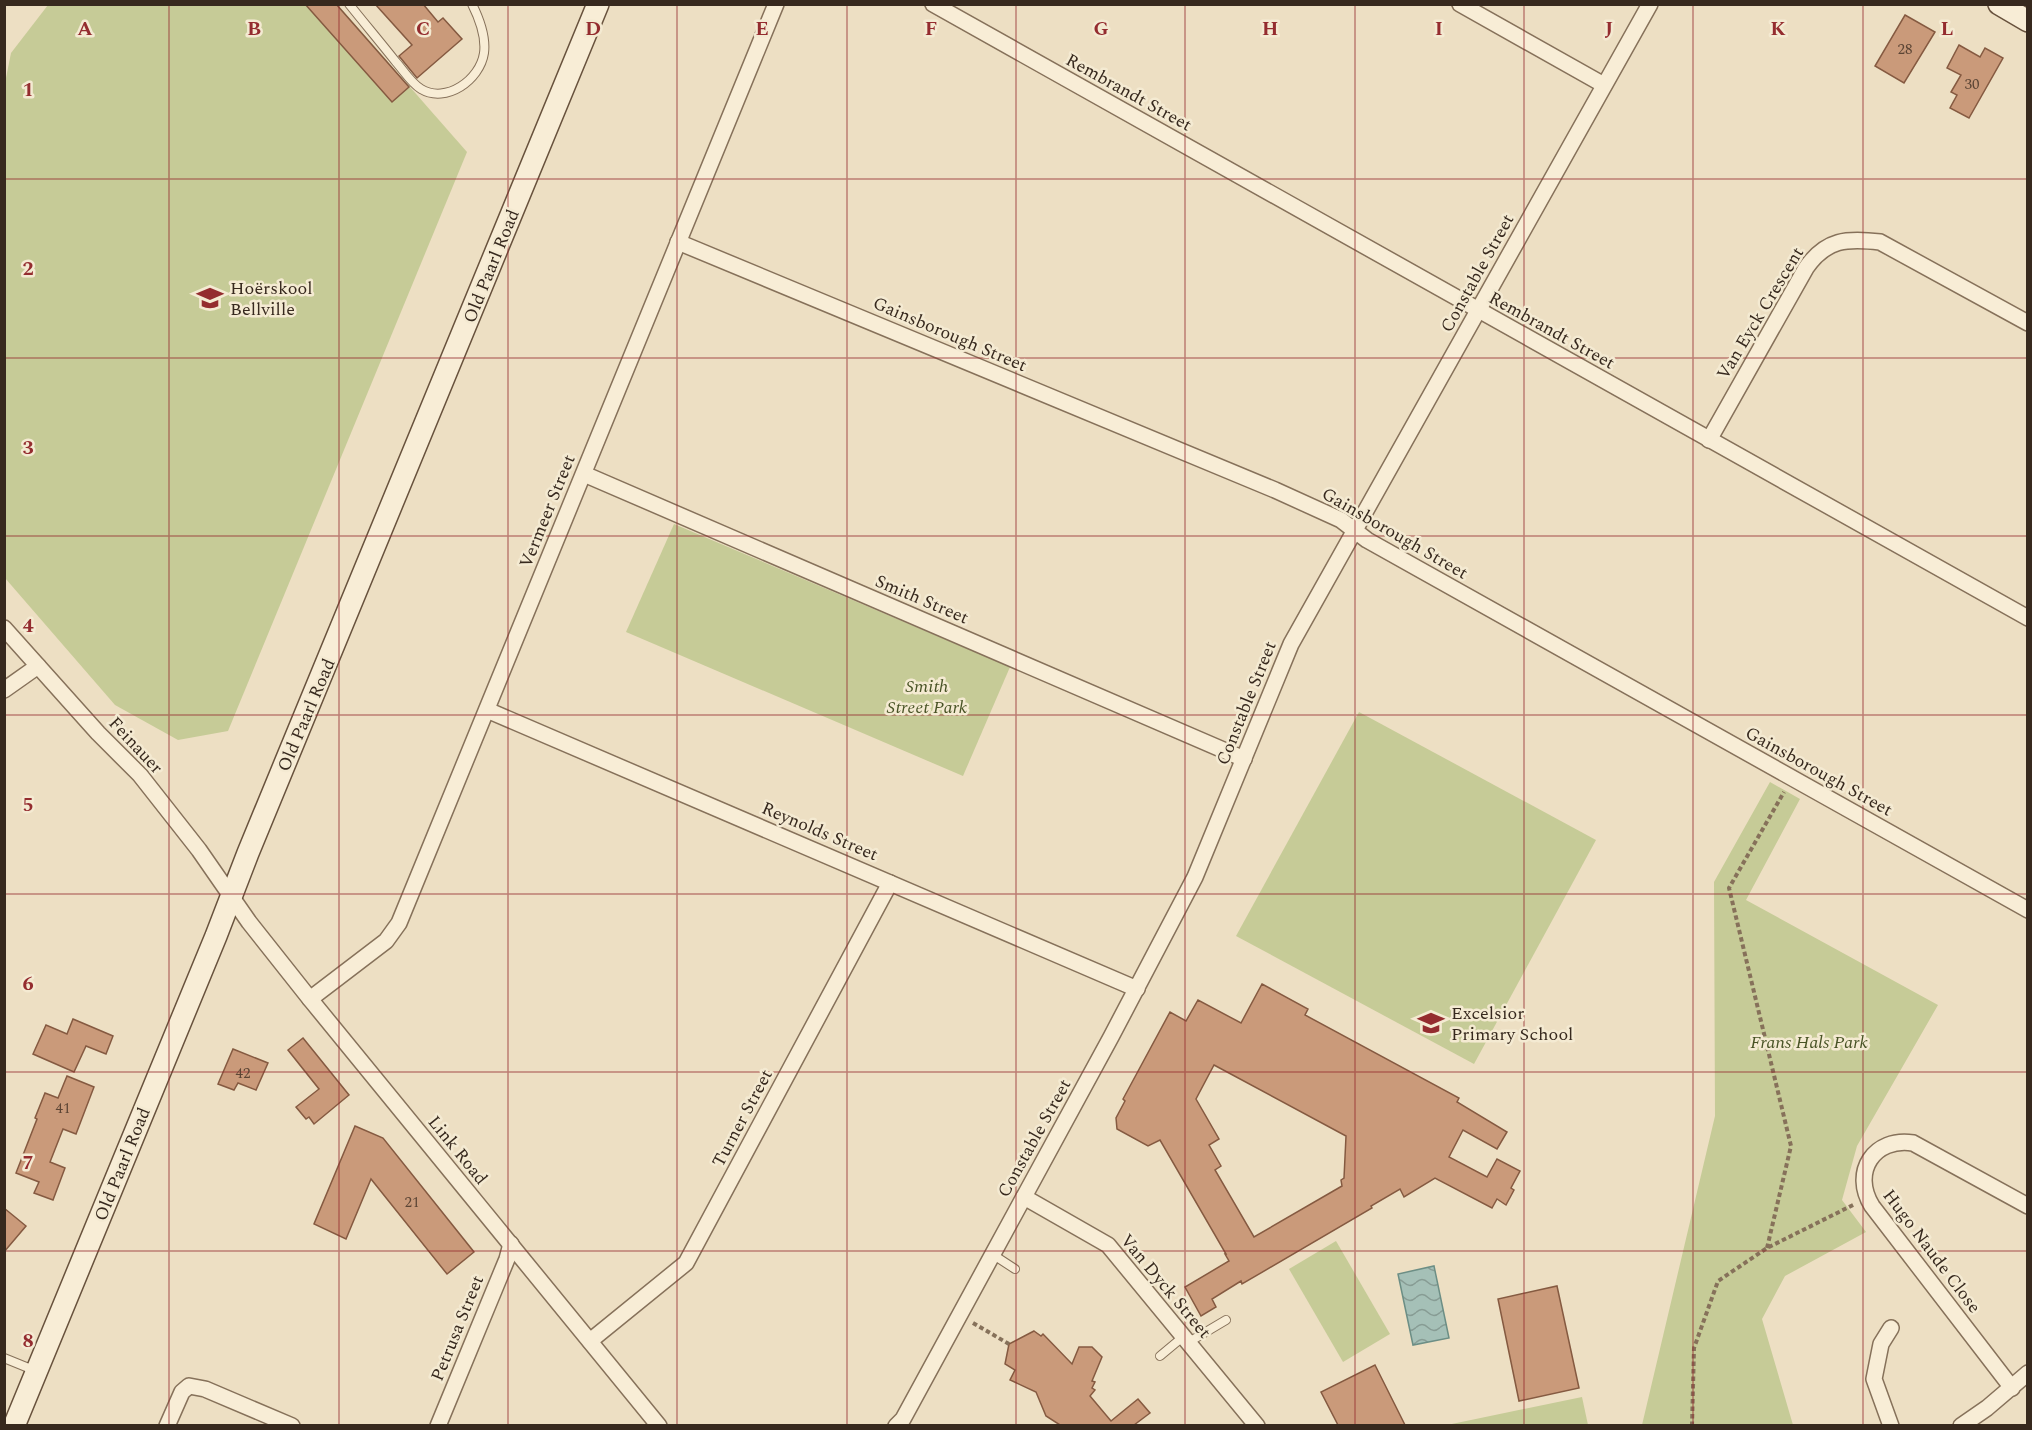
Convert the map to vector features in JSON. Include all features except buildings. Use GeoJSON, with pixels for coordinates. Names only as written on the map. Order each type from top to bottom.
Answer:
{"type":"FeatureCollection","features":[{"type":"Feature","properties":{"kind":"main road","name":"Old Paarl Road"},"geometry":{"type":"LineString","coordinates":[[14,1425],[598,4]]}},
{"type":"Feature","properties":{"kind":"main road"},"geometry":{"type":"LineString","coordinates":[[1999,4],[2028,21]]}},
{"type":"Feature","properties":{"kind":"street","name":"Vermeer Street"},"geometry":{"type":"LineString","coordinates":[[310,999],[380,946],[395,929],[776,4]]}},
{"type":"Feature","properties":{"kind":"street","name":"Rembrandt Street"},"geometry":{"type":"LineString","coordinates":[[933,4],[2028,618]]}},
{"type":"Feature","properties":{"kind":"street"},"geometry":{"type":"LineString","coordinates":[[1460,4],[1604,85]]}},
{"type":"Feature","properties":{"kind":"street","name":"Constable Street"},"geometry":{"type":"LineString","coordinates":[[902,1423],[1196,877],[1291,644],[1650,4]]}},
{"type":"Feature","properties":{"kind":"street","name":"Van Eyck Crescent"},"geometry":{"type":"LineString","coordinates":[[1709,440],[1806,268],[1816,254],[1834,244],[1854,239],[1880,242],[2028,323]]}},
{"type":"Feature","properties":{"kind":"street","name":"Gainsborough Street"},"geometry":{"type":"LineString","coordinates":[[678,242],[1275,490],[1341,520],[1367,540],[2028,910]]}},
{"type":"Feature","properties":{"kind":"street","name":"Smith Street"},"geometry":{"type":"LineString","coordinates":[[584,474],[1244,759]]}},
{"type":"Feature","properties":{"kind":"street","name":"Feinauer"},"geometry":{"type":"LineString","coordinates":[[4,628],[140,775],[199,850],[230,896]]}},
{"type":"Feature","properties":{"kind":"street"},"geometry":{"type":"LineString","coordinates":[[4,690],[38,666]]}},
{"type":"Feature","properties":{"kind":"street","name":"Reynolds Street"},"geometry":{"type":"LineString","coordinates":[[487,710],[1137,989]]}},
{"type":"Feature","properties":{"kind":"street","name":"Turner Street"},"geometry":{"type":"LineString","coordinates":[[590,1341],[686,1263],[890,883]]}},
{"type":"Feature","properties":{"kind":"street","name":"Link Road"},"geometry":{"type":"LineString","coordinates":[[230,896],[310,999],[659,1425]]}},
{"type":"Feature","properties":{"kind":"street","name":"Hugo Naude Close"},"geometry":{"type":"LineString","coordinates":[[2012,1388],[1867,1198],[1863,1180],[1871,1159],[1885,1146],[1904,1141],[1922,1146],[2028,1206]]}},
{"type":"Feature","properties":{"kind":"street","name":"Van Dyck Street"},"geometry":{"type":"LineString","coordinates":[[1024,1197],[1107,1245],[1257,1425]]}},
{"type":"Feature","properties":{"kind":"street","name":"Petrusa Street"},"geometry":{"type":"LineString","coordinates":[[438,1425],[507,1259],[511,1244]]}},
{"type":"Feature","properties":{"kind":"street"},"geometry":{"type":"LineString","coordinates":[[1891,1328],[1881,1344],[1874,1379],[1891,1425]]}},
{"type":"Feature","properties":{"kind":"street"},"geometry":{"type":"LineString","coordinates":[[1960,1425],[1987,1408],[2028,1373]]}},
{"type":"Feature","properties":{"kind":"street"},"geometry":{"type":"LineString","coordinates":[[167,1425],[182,1392],[189,1386],[205,1389],[292,1425]]}},
{"type":"Feature","properties":{"kind":"lane"},"geometry":{"type":"LineString","coordinates":[[349,4],[413,82],[420,89],[438,94],[453,90],[468,82],[479,69],[484,53],[483,39],[472,4]]}},
{"type":"Feature","properties":{"kind":"lane"},"geometry":{"type":"LineString","coordinates":[[993,1254],[1015,1269]]}},
{"type":"Feature","properties":{"kind":"lane"},"geometry":{"type":"LineString","coordinates":[[1160,1356],[1186,1339],[1226,1320]]}},
{"type":"Feature","properties":{"kind":"lane"},"geometry":{"type":"LineString","coordinates":[[4,1358],[37,1371]]}},
{"type":"Feature","properties":{"kind":"path"},"geometry":{"type":"LineString","coordinates":[[1767,1248],[1791,1146],[1729,888],[1792,778]]}},
{"type":"Feature","properties":{"kind":"path"},"geometry":{"type":"LineString","coordinates":[[1692,1425],[1694,1348],[1719,1281],[1767,1248],[1867,1198]]}},
{"type":"Feature","properties":{"kind":"path"},"geometry":{"type":"LineString","coordinates":[[960,1315],[1010,1344]]}},
{"type":"Feature","properties":{"kind":"green space","name":"Hoërskool Bellville"},"geometry":{"type":"Polygon","coordinates":[[[48,5],[338,5],[467,152],[228,731],[178,740],[115,705],[5,578],[4,88],[11,53],[48,5]]]}},
{"type":"Feature","properties":{"kind":"green space","name":"Smith Street Park"},"geometry":{"type":"Polygon","coordinates":[[[674,524],[1010,667],[963,776],[626,632],[674,524]]]}},
{"type":"Feature","properties":{"kind":"green space"},"geometry":{"type":"Polygon","coordinates":[[[1359,712],[1596,840],[1474,1064],[1236,936],[1359,712]]]}},
{"type":"Feature","properties":{"kind":"green space","name":"Frans Hals Park"},"geometry":{"type":"Polygon","coordinates":[[[1770,782],[1800,799],[1746,900],[1938,1005],[1857,1146],[1842,1200],[1866,1232],[1785,1276],[1762,1319],[1793,1425],[1642,1425],[1715,1116],[1714,882],[1770,782]]]}},
{"type":"Feature","properties":{"kind":"green space"},"geometry":{"type":"Polygon","coordinates":[[[1336,1241],[1390,1334],[1343,1362],[1289,1269],[1336,1241]]]}},
{"type":"Feature","properties":{"kind":"green space"},"geometry":{"type":"Polygon","coordinates":[[[1582,1397],[1588,1425],[1447,1425],[1582,1397]]]}},
{"type":"Feature","properties":{"kind":"water"},"geometry":{"type":"Polygon","coordinates":[[[1434,1266],[1449,1338],[1413,1345],[1398,1274],[1434,1266]]]}},
{"type":"Feature","properties":{"kind":"place","name":"Hoërskool Bellville"},"geometry":{"type":"Point","coordinates":[210,298]}},
{"type":"Feature","properties":{"kind":"place","name":"Excelsior Primary School"},"geometry":{"type":"Point","coordinates":[1431,1023]}}]}
